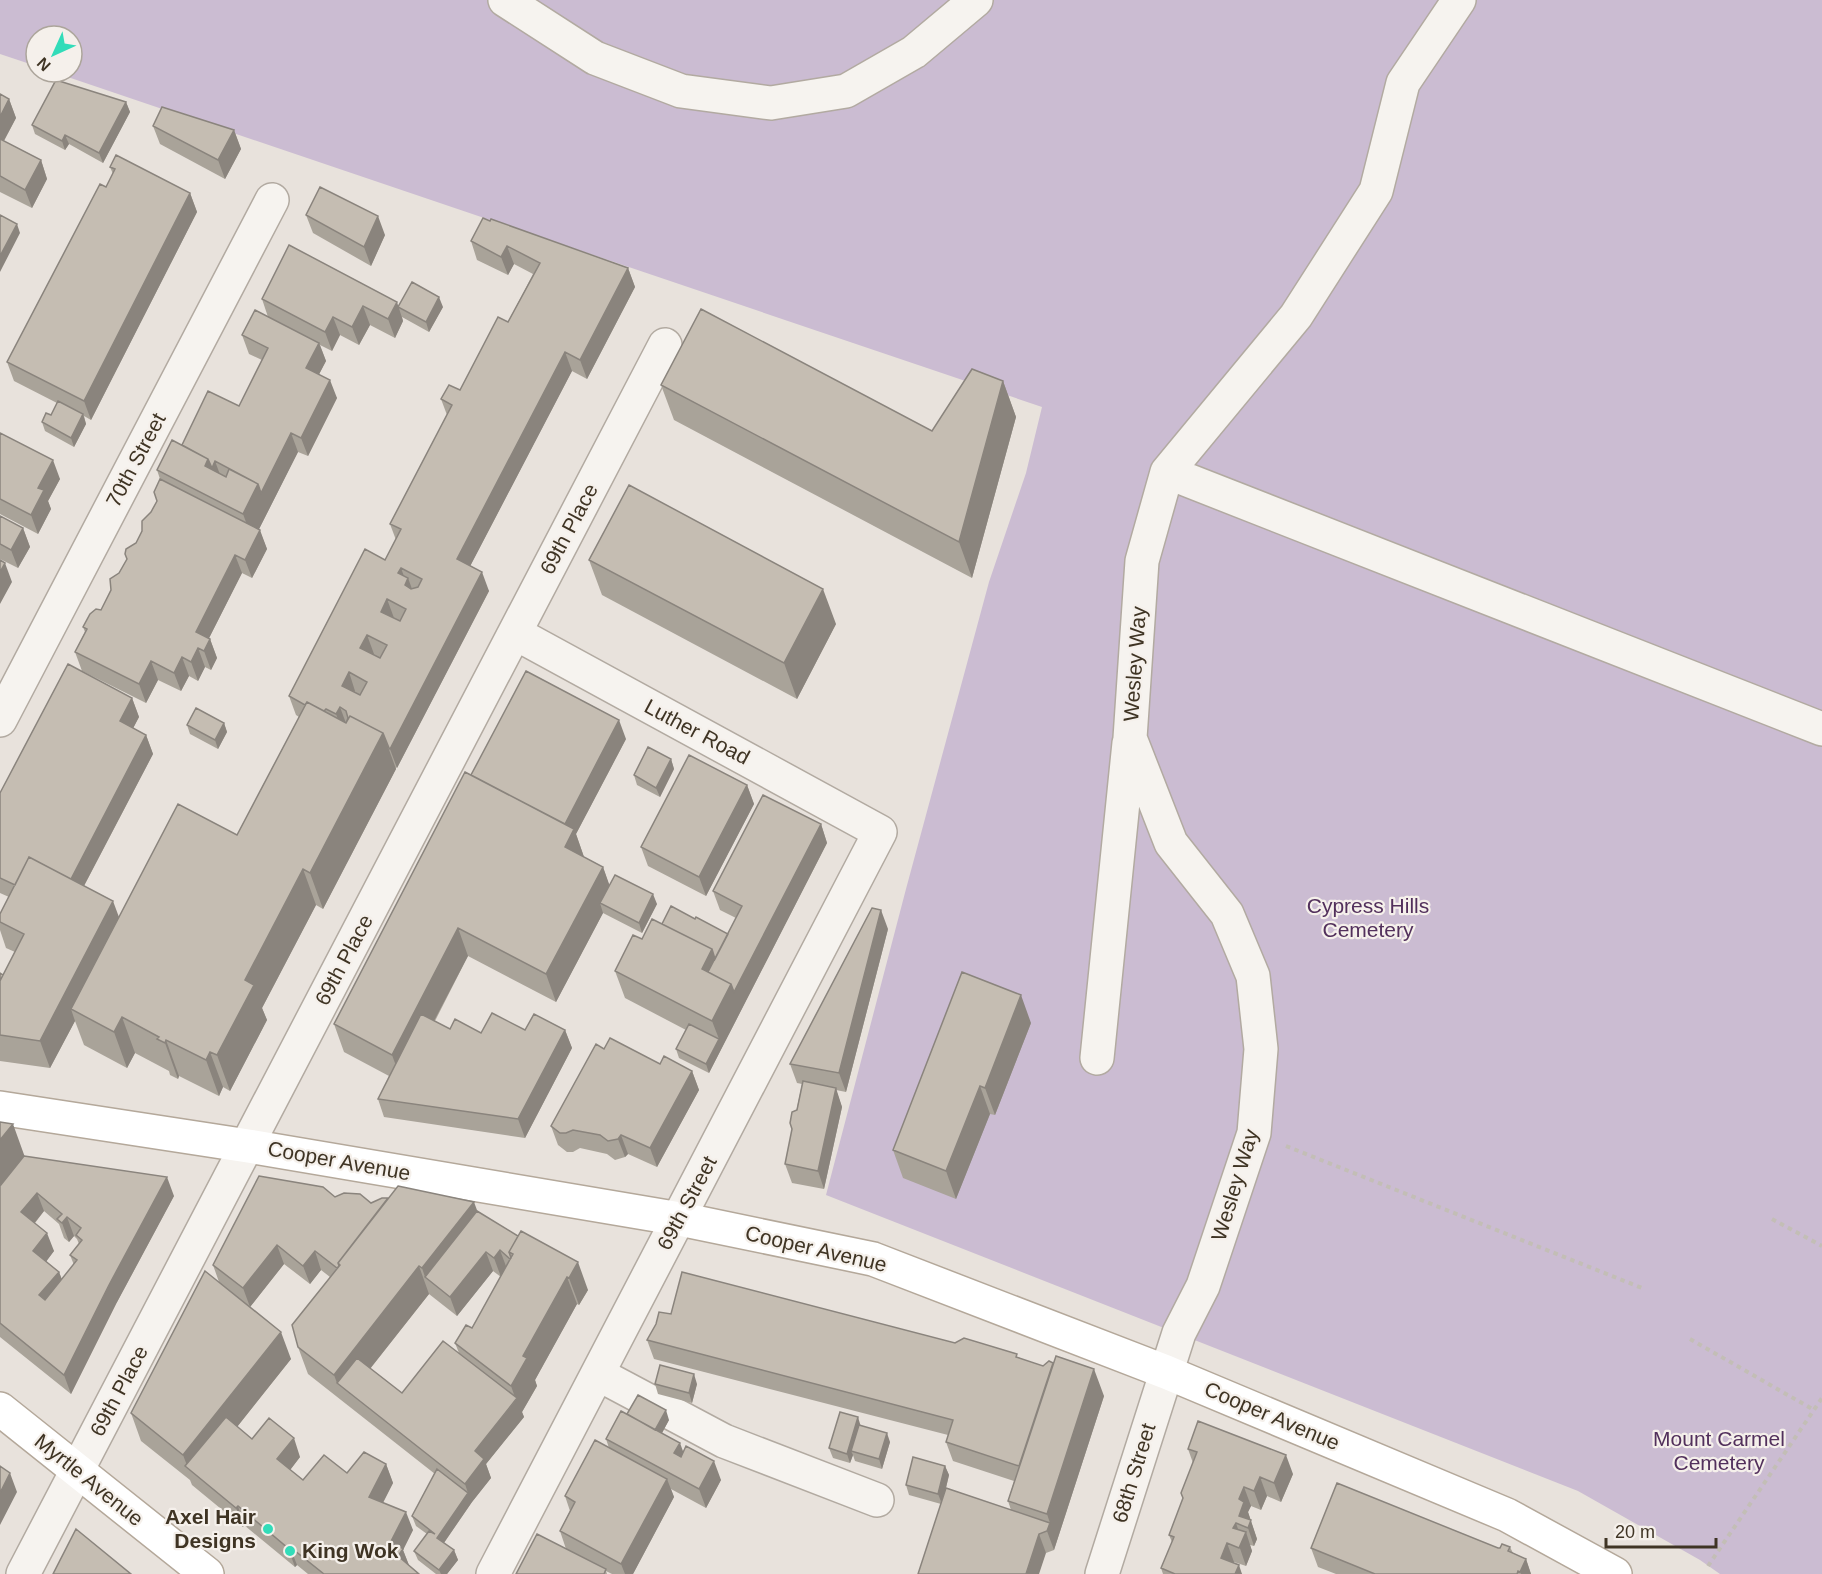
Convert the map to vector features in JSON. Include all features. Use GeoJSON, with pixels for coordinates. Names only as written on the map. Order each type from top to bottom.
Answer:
{"type":"FeatureCollection","features":[{"type":"Feature","properties":{"kind":"main road","name":"Cooper Avenue"},"geometry":{"type":"LineString","coordinates":[[0,1108],[248,1146],[680,1219],[873,1259],[1166,1372],[1507,1515],[1615,1574]]}},
{"type":"Feature","properties":{"kind":"main road","name":"Myrtle Avenue"},"geometry":{"type":"LineString","coordinates":[[0,1409],[207,1574]]}},
{"type":"Feature","properties":{"kind":"street"},"geometry":{"type":"LineString","coordinates":[[505,0],[538,11],[595,58],[681,91],[771,103],[846,90],[914,52],[976,0]]}},
{"type":"Feature","properties":{"kind":"street","name":"Wesley Way"},"geometry":{"type":"LineString","coordinates":[[1166,1372],[1179,1334],[1203,1286],[1254,1133],[1261,1049],[1253,976],[1227,914],[1171,843],[1130,738],[1142,561],[1167,472],[1296,316],[1376,191],[1403,83],[1459,0]]}},
{"type":"Feature","properties":{"kind":"street","name":"70th Street"},"geometry":{"type":"LineString","coordinates":[[0,720],[272,200]]}},
{"type":"Feature","properties":{"kind":"street","name":"69th Place"},"geometry":{"type":"LineString","coordinates":[[23,1574],[664,345]]}},
{"type":"Feature","properties":{"kind":"street"},"geometry":{"type":"LineString","coordinates":[[1167,472],[1822,729]]}},
{"type":"Feature","properties":{"kind":"street","name":"Luther Road"},"geometry":{"type":"LineString","coordinates":[[515,633],[880,832]]}},
{"type":"Feature","properties":{"kind":"street"},"geometry":{"type":"LineString","coordinates":[[1097,1058],[1130,738]]}},
{"type":"Feature","properties":{"kind":"street","name":"69th Street"},"geometry":{"type":"LineString","coordinates":[[493,1574],[880,832]]}},
{"type":"Feature","properties":{"kind":"street","name":"68th Street"},"geometry":{"type":"LineString","coordinates":[[1102,1574],[1166,1372]]}},
{"type":"Feature","properties":{"kind":"street"},"geometry":{"type":"LineString","coordinates":[[598,1374],[724,1441],[877,1500]]}},
{"type":"Feature","properties":{"kind":"path"},"geometry":{"type":"LineString","coordinates":[[1254,1133],[1642,1288]]}},
{"type":"Feature","properties":{"kind":"path"},"geometry":{"type":"LineString","coordinates":[[1772,1219],[1822,1246]]}},
{"type":"Feature","properties":{"kind":"path"},"geometry":{"type":"LineString","coordinates":[[1690,1339],[1814,1410]]}},
{"type":"Feature","properties":{"kind":"path"},"geometry":{"type":"LineString","coordinates":[[1708,1566],[1822,1398]]}},
{"type":"Feature","properties":{"kind":"green space","name":"Cypress Hills Cemetery"},"geometry":{"type":"Polygon","coordinates":[[[0,0],[1822,0],[1822,1574],[1720,1574],[1700,1560],[1578,1491],[826,1195],[989,582],[1026,473],[1042,407],[84,83],[84,24],[24,24],[24,62],[0,54],[0,0]]]}},
{"type":"Feature","properties":{"kind":"building"},"geometry":{"type":"Polygon","coordinates":[[[54,84],[69,84],[126,102],[99,153],[65,135],[62,141],[32,125],[54,84]]]}},
{"type":"Feature","properties":{"kind":"building"},"geometry":{"type":"Polygon","coordinates":[[[0,94],[9,99],[0,117],[0,94]]]}},
{"type":"Feature","properties":{"kind":"building"},"geometry":{"type":"Polygon","coordinates":[[[162,107],[234,130],[218,160],[153,126],[162,107]]]}},
{"type":"Feature","properties":{"kind":"building"},"geometry":{"type":"Polygon","coordinates":[[[0,139],[41,160],[25,190],[0,176],[0,139]]]}},
{"type":"Feature","properties":{"kind":"building"},"geometry":{"type":"Polygon","coordinates":[[[116,155],[190,193],[84,401],[7,362],[100,184],[106,187],[115,169],[110,167],[116,155]]]}},
{"type":"Feature","properties":{"kind":"building"},"geometry":{"type":"Polygon","coordinates":[[[320,187],[378,216],[364,247],[306,215],[320,187]]]}},
{"type":"Feature","properties":{"kind":"building"},"geometry":{"type":"Polygon","coordinates":[[[0,215],[17,224],[0,256],[0,215]]]}},
{"type":"Feature","properties":{"kind":"building"},"geometry":{"type":"Polygon","coordinates":[[[483,218],[490,221],[491,219],[628,268],[580,360],[565,352],[457,559],[482,572],[390,749],[383,733],[350,716],[346,723],[348,718],[346,711],[340,707],[336,714],[326,709],[324,711],[307,702],[305,705],[289,696],[365,549],[385,560],[401,529],[390,524],[452,405],[441,399],[449,385],[460,390],[498,317],[508,322],[540,263],[507,246],[501,257],[471,241],[483,218]],[[401,568],[398,573],[408,578],[405,585],[411,589],[418,587],[422,579],[401,568]],[[387,599],[381,612],[400,621],[406,609],[387,599]],[[367,635],[360,648],[380,658],[387,645],[367,635]],[[349,672],[342,686],[360,695],[367,682],[349,672]]]}},
{"type":"Feature","properties":{"kind":"building"},"geometry":{"type":"Polygon","coordinates":[[[289,245],[397,302],[388,319],[363,306],[352,327],[333,317],[325,332],[262,299],[289,245]]]}},
{"type":"Feature","properties":{"kind":"building"},"geometry":{"type":"Polygon","coordinates":[[[412,282],[439,297],[426,322],[398,307],[412,282]]]}},
{"type":"Feature","properties":{"kind":"building"},"geometry":{"type":"Polygon","coordinates":[[[701,309],[932,431],[972,369],[1003,381],[959,542],[661,385],[701,309]]]}},
{"type":"Feature","properties":{"kind":"building"},"geometry":{"type":"Polygon","coordinates":[[[255,310],[319,343],[306,368],[330,380],[301,438],[291,433],[261,493],[258,484],[215,461],[212,468],[208,459],[182,445],[208,391],[239,406],[268,348],[242,335],[255,310]]]}},
{"type":"Feature","properties":{"kind":"building"},"geometry":{"type":"Polygon","coordinates":[[[58,401],[83,414],[71,438],[42,422],[46,413],[51,415],[58,401]]]}},
{"type":"Feature","properties":{"kind":"building"},"geometry":{"type":"Polygon","coordinates":[[[0,433],[53,460],[38,488],[44,490],[31,515],[0,499],[0,433]]]}},
{"type":"Feature","properties":{"kind":"building"},"geometry":{"type":"Polygon","coordinates":[[[172,440],[208,459],[205,466],[226,477],[229,469],[258,484],[243,514],[157,470],[172,440]]]}},
{"type":"Feature","properties":{"kind":"building"},"geometry":{"type":"Polygon","coordinates":[[[160,479],[260,530],[245,560],[235,555],[196,632],[210,639],[204,651],[198,648],[191,662],[182,657],[174,673],[151,661],[139,684],[75,652],[87,629],[83,627],[90,614],[96,609],[101,610],[111,590],[110,579],[119,573],[127,559],[126,549],[136,543],[142,531],[142,521],[157,501],[154,492],[160,479]]]}},
{"type":"Feature","properties":{"kind":"building"},"geometry":{"type":"Polygon","coordinates":[[[629,485],[823,589],[784,663],[589,560],[629,485]]]}},
{"type":"Feature","properties":{"kind":"building"},"geometry":{"type":"Polygon","coordinates":[[[0,516],[23,528],[11,550],[0,544],[0,516]]]}},
{"type":"Feature","properties":{"kind":"building"},"geometry":{"type":"Polygon","coordinates":[[[0,560],[5,563],[0,572],[0,560]]]}},
{"type":"Feature","properties":{"kind":"building"},"geometry":{"type":"Polygon","coordinates":[[[68,664],[132,698],[120,721],[146,735],[71,879],[29,857],[15,885],[0,878],[0,793],[68,664]]]}},
{"type":"Feature","properties":{"kind":"building"},"geometry":{"type":"Polygon","coordinates":[[[526,671],[619,720],[565,824],[471,775],[526,671]]]}},
{"type":"Feature","properties":{"kind":"building"},"geometry":{"type":"Polygon","coordinates":[[[307,702],[346,723],[350,716],[383,733],[310,873],[303,869],[245,980],[254,985],[217,1055],[210,1052],[206,1060],[166,1040],[165,1043],[157,1039],[159,1037],[122,1017],[114,1032],[71,1009],[178,804],[237,835],[307,702]]]}},
{"type":"Feature","properties":{"kind":"building"},"geometry":{"type":"Polygon","coordinates":[[[196,708],[224,723],[215,740],[187,725],[196,708]]]}},
{"type":"Feature","properties":{"kind":"building"},"geometry":{"type":"Polygon","coordinates":[[[648,747],[671,759],[656,788],[634,775],[648,747]]]}},
{"type":"Feature","properties":{"kind":"building"},"geometry":{"type":"Polygon","coordinates":[[[689,755],[747,785],[699,877],[641,847],[689,755]]]}},
{"type":"Feature","properties":{"kind":"building"},"geometry":{"type":"Polygon","coordinates":[[[465,772],[574,829],[565,847],[603,867],[546,974],[458,928],[392,1055],[334,1024],[465,772]]]}},
{"type":"Feature","properties":{"kind":"building"},"geometry":{"type":"Polygon","coordinates":[[[763,795],[821,824],[734,992],[731,984],[708,972],[742,906],[713,891],[763,795]]]}},
{"type":"Feature","properties":{"kind":"building"},"geometry":{"type":"Polygon","coordinates":[[[29,857],[113,901],[40,1041],[0,1035],[0,981],[24,934],[0,922],[0,914],[29,857]]]}},
{"type":"Feature","properties":{"kind":"building"},"geometry":{"type":"Polygon","coordinates":[[[615,875],[653,894],[639,923],[600,903],[615,875]]]}},
{"type":"Feature","properties":{"kind":"building"},"geometry":{"type":"Polygon","coordinates":[[[671,906],[728,934],[715,959],[712,949],[662,924],[671,906]]]}},
{"type":"Feature","properties":{"kind":"building"},"geometry":{"type":"Polygon","coordinates":[[[872,908],[881,910],[839,1073],[790,1064],[872,908]]]}},
{"type":"Feature","properties":{"kind":"building"},"geometry":{"type":"Polygon","coordinates":[[[652,919],[712,949],[702,969],[731,984],[712,1021],[615,971],[633,935],[642,939],[652,919]]]}},
{"type":"Feature","properties":{"kind":"building"},"geometry":{"type":"Polygon","coordinates":[[[962,972],[1021,995],[985,1088],[980,1086],[946,1171],[893,1150],[962,972]]]}},
{"type":"Feature","properties":{"kind":"building"},"geometry":{"type":"Polygon","coordinates":[[[492,1013],[525,1030],[534,1014],[565,1030],[518,1119],[378,1099],[421,1014],[450,1029],[455,1019],[481,1033],[492,1013]]]}},
{"type":"Feature","properties":{"kind":"building"},"geometry":{"type":"Polygon","coordinates":[[[689,1024],[719,1039],[706,1064],[676,1049],[689,1024]]]}},
{"type":"Feature","properties":{"kind":"building"},"geometry":{"type":"Polygon","coordinates":[[[610,1038],[660,1064],[664,1056],[692,1071],[650,1148],[621,1135],[618,1139],[608,1141],[600,1135],[573,1130],[560,1133],[551,1126],[596,1044],[604,1049],[610,1038]]]}},
{"type":"Feature","properties":{"kind":"building"},"geometry":{"type":"Polygon","coordinates":[[[803,1081],[836,1088],[818,1171],[785,1164],[792,1129],[790,1123],[792,1112],[797,1110],[803,1081]]]}},
{"type":"Feature","properties":{"kind":"building"},"geometry":{"type":"Polygon","coordinates":[[[0,1122],[13,1124],[0,1140],[0,1122]]]}},
{"type":"Feature","properties":{"kind":"building"},"geometry":{"type":"Polygon","coordinates":[[[24,1156],[167,1177],[64,1375],[0,1323],[0,1186],[24,1156]],[[37,1193],[21,1212],[47,1233],[33,1251],[59,1272],[39,1295],[45,1300],[77,1260],[70,1255],[82,1240],[76,1235],[81,1228],[67,1217],[62,1223],[57,1219],[62,1214],[37,1193]]]}},
{"type":"Feature","properties":{"kind":"building"},"geometry":{"type":"Polygon","coordinates":[[[259,1176],[323,1187],[335,1197],[344,1193],[360,1194],[371,1203],[388,1198],[338,1263],[337,1268],[315,1251],[303,1266],[277,1245],[243,1288],[213,1265],[259,1176]]]}},
{"type":"Feature","properties":{"kind":"building"},"geometry":{"type":"Polygon","coordinates":[[[398,1186],[474,1202],[422,1268],[419,1266],[334,1375],[298,1347],[292,1325],[398,1186]]]}},
{"type":"Feature","properties":{"kind":"building"},"geometry":{"type":"Polygon","coordinates":[[[477,1211],[518,1236],[509,1252],[510,1259],[500,1250],[494,1258],[486,1252],[450,1297],[425,1277],[477,1211]]]}},
{"type":"Feature","properties":{"kind":"building"},"geometry":{"type":"Polygon","coordinates":[[[521,1231],[578,1262],[569,1278],[567,1277],[523,1356],[527,1358],[511,1386],[455,1343],[466,1325],[472,1328],[513,1254],[509,1252],[521,1231]]]}},
{"type":"Feature","properties":{"kind":"building"},"geometry":{"type":"Polygon","coordinates":[[[205,1271],[281,1332],[183,1455],[131,1413],[205,1271]]]}},
{"type":"Feature","properties":{"kind":"building"},"geometry":{"type":"Polygon","coordinates":[[[682,1272],[955,1343],[964,1338],[1017,1354],[1016,1357],[1043,1366],[1049,1361],[1053,1363],[1019,1466],[946,1442],[953,1420],[647,1340],[656,1324],[659,1312],[671,1314],[682,1272]]]}},
{"type":"Feature","properties":{"kind":"building"},"geometry":{"type":"Polygon","coordinates":[[[443,1341],[517,1398],[475,1451],[484,1459],[465,1484],[337,1383],[357,1358],[402,1393],[443,1341]]]}},
{"type":"Feature","properties":{"kind":"building"},"geometry":{"type":"Polygon","coordinates":[[[1056,1356],[1094,1369],[1047,1514],[1008,1501],[1056,1356]]]}},
{"type":"Feature","properties":{"kind":"building"},"geometry":{"type":"Polygon","coordinates":[[[660,1365],[694,1374],[689,1393],[655,1384],[660,1365]]]}},
{"type":"Feature","properties":{"kind":"building"},"geometry":{"type":"Polygon","coordinates":[[[638,1395],[666,1410],[655,1430],[627,1414],[638,1395]]]}},
{"type":"Feature","properties":{"kind":"building"},"geometry":{"type":"Polygon","coordinates":[[[621,1411],[680,1443],[674,1453],[681,1457],[686,1446],[714,1461],[699,1489],[606,1439],[621,1411]]]}},
{"type":"Feature","properties":{"kind":"building"},"geometry":{"type":"Polygon","coordinates":[[[840,1412],[858,1417],[847,1454],[829,1448],[840,1412]]]}},
{"type":"Feature","properties":{"kind":"building"},"geometry":{"type":"Polygon","coordinates":[[[226,1417],[252,1439],[269,1418],[294,1438],[277,1459],[303,1480],[324,1455],[347,1473],[364,1452],[386,1464],[369,1497],[406,1512],[387,1549],[389,1551],[395,1543],[403,1549],[398,1556],[419,1574],[324,1574],[290,1547],[288,1548],[238,1506],[236,1508],[185,1466],[226,1417]]]}},
{"type":"Feature","properties":{"kind":"building"},"geometry":{"type":"Polygon","coordinates":[[[1198,1421],[1286,1455],[1274,1483],[1260,1477],[1254,1491],[1244,1487],[1239,1499],[1244,1502],[1239,1516],[1251,1520],[1248,1528],[1236,1523],[1233,1528],[1246,1532],[1239,1548],[1227,1543],[1221,1558],[1239,1565],[1235,1574],[1175,1574],[1161,1568],[1174,1537],[1169,1535],[1183,1498],[1181,1493],[1197,1452],[1188,1449],[1198,1421]]]}},
{"type":"Feature","properties":{"kind":"building"},"geometry":{"type":"Polygon","coordinates":[[[859,1425],[887,1433],[879,1459],[851,1451],[859,1425]]]}},
{"type":"Feature","properties":{"kind":"building"},"geometry":{"type":"Polygon","coordinates":[[[595,1440],[667,1479],[621,1564],[560,1531],[575,1502],[565,1496],[595,1440]]]}},
{"type":"Feature","properties":{"kind":"building"},"geometry":{"type":"Polygon","coordinates":[[[913,1457],[945,1466],[938,1494],[906,1485],[913,1457]]]}},
{"type":"Feature","properties":{"kind":"building"},"geometry":{"type":"Polygon","coordinates":[[[0,1466],[10,1473],[0,1493],[0,1466]]]}},
{"type":"Feature","properties":{"kind":"building"},"geometry":{"type":"Polygon","coordinates":[[[437,1469],[468,1493],[437,1538],[454,1550],[439,1570],[414,1551],[429,1531],[435,1534],[412,1516],[437,1469]]]}},
{"type":"Feature","properties":{"kind":"building"},"geometry":{"type":"Polygon","coordinates":[[[1337,1483],[1498,1548],[1502,1544],[1510,1547],[1508,1551],[1526,1559],[1517,1574],[1375,1574],[1311,1548],[1337,1483]]]}},
{"type":"Feature","properties":{"kind":"building"},"geometry":{"type":"Polygon","coordinates":[[[946,1488],[1050,1523],[1047,1531],[1039,1534],[1026,1574],[918,1574],[946,1488]]]}},
{"type":"Feature","properties":{"kind":"building"},"geometry":{"type":"Polygon","coordinates":[[[76,1529],[131,1574],[53,1574],[76,1529]]]}},
{"type":"Feature","properties":{"kind":"building"},"geometry":{"type":"Polygon","coordinates":[[[537,1534],[606,1569],[604,1574],[516,1574],[537,1534]]]}},
{"type":"Feature","properties":{"kind":"place","name":"Axel Hair Designs"},"geometry":{"type":"Point","coordinates":[268,1529]}},
{"type":"Feature","properties":{"kind":"place","name":"King Wok"},"geometry":{"type":"Point","coordinates":[290,1551]}},
{"type":"Feature","properties":{"kind":"park label","name":"Mount Carmel Cemetery"},"geometry":{"type":"Point","coordinates":[1719,1451]}}]}
